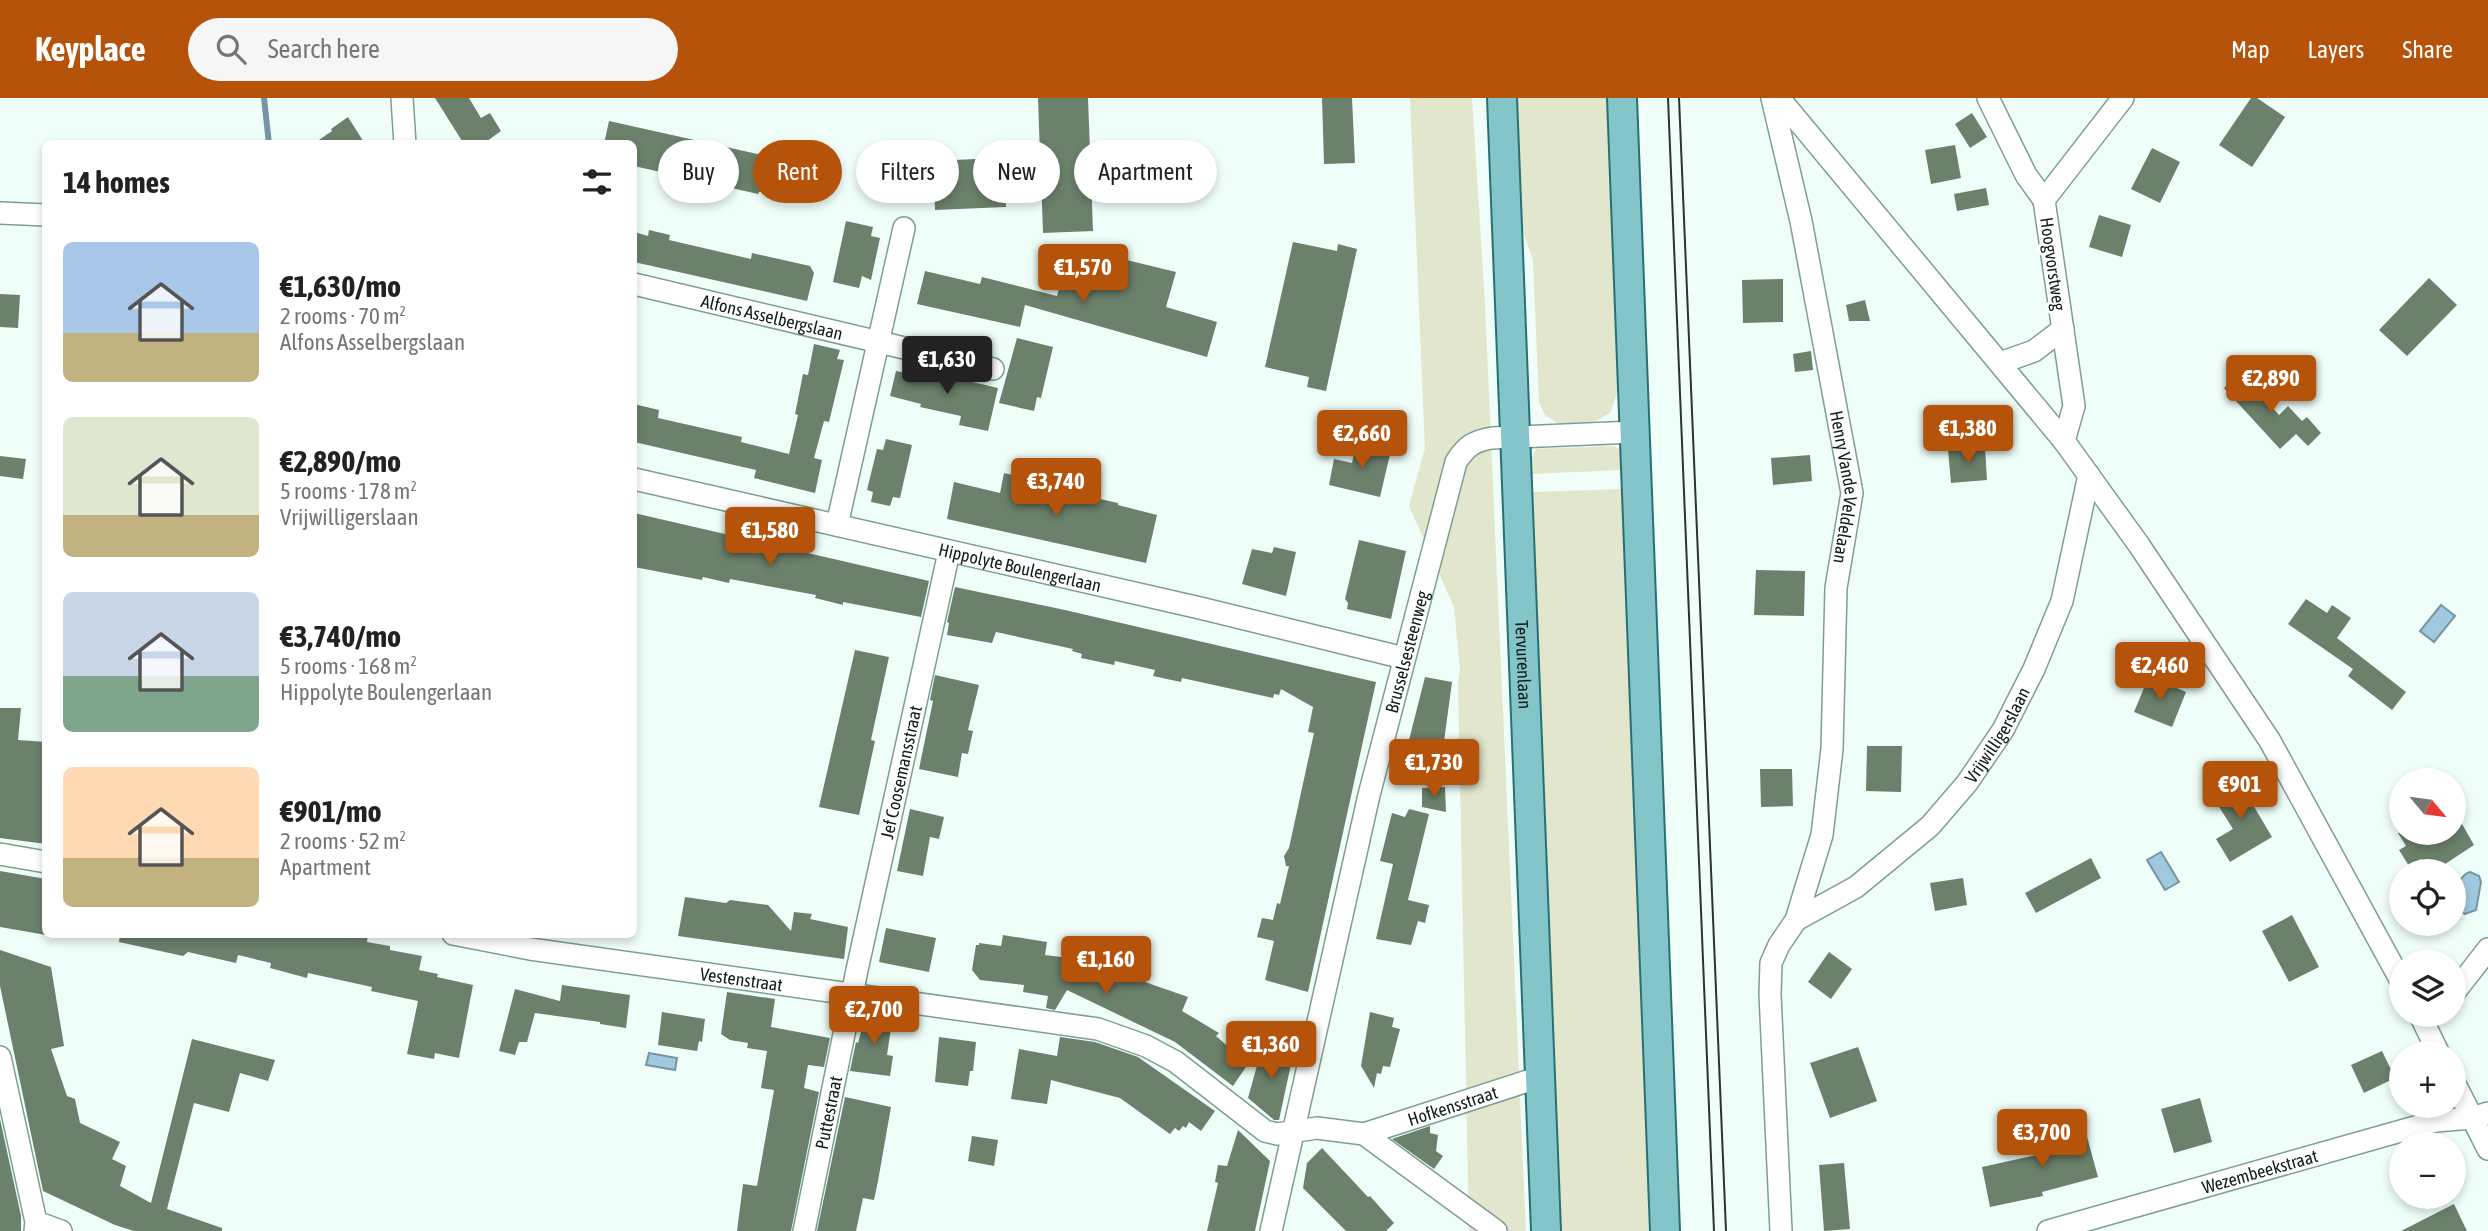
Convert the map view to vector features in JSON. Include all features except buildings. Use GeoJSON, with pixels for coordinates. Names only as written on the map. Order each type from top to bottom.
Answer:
{"type":"FeatureCollection","features":[{"type":"Feature","properties":{"kind":"main road","name":"Tervurenlaan"},"geometry":{"type":"LineString","coordinates":[[1502,98],[1546,1231]]}},
{"type":"Feature","properties":{"kind":"main road"},"geometry":{"type":"LineString","coordinates":[[1622,98],[1665,1231]]}},
{"type":"Feature","properties":{"kind":"street"},"geometry":{"type":"LineString","coordinates":[[402,98],[405,140]]}},
{"type":"Feature","properties":{"kind":"street","name":"Henry Vande Veldelaan"},"geometry":{"type":"LineString","coordinates":[[1772,98],[1801,221],[1852,493],[1836,588],[1832,749],[1822,835],[1796,920]]}},
{"type":"Feature","properties":{"kind":"street"},"geometry":{"type":"LineString","coordinates":[[1779,98],[2000,363],[2089,475],[2223,667],[2270,741],[2389,959]]}},
{"type":"Feature","properties":{"kind":"street","name":"Hoogvorstweg"},"geometry":{"type":"LineString","coordinates":[[1988,98],[2026,175],[2044,200],[2074,406],[2064,441]]}},
{"type":"Feature","properties":{"kind":"street","name":"Hoogvorstweg"},"geometry":{"type":"LineString","coordinates":[[2044,200],[2123,98]]}},
{"type":"Feature","properties":{"kind":"street"},"geometry":{"type":"LineString","coordinates":[[0,213],[42,215]]}},
{"type":"Feature","properties":{"kind":"street"},"geometry":{"type":"LineString","coordinates":[[837,525],[904,228]]}},
{"type":"Feature","properties":{"kind":"street","name":"Alfons Asselbergslaan"},"geometry":{"type":"LineString","coordinates":[[637,285],[993,369]]}},
{"type":"Feature","properties":{"kind":"street","name":"Hoogvorstweg"},"geometry":{"type":"LineString","coordinates":[[2000,363],[2034,351],[2063,329]]}},
{"type":"Feature","properties":{"kind":"street","name":"Brusselsesteenweg"},"geometry":{"type":"LineString","coordinates":[[1271,1231],[1369,795],[1456,462],[1463,450],[1472,443],[1492,438],[1634,432]]}},
{"type":"Feature","properties":{"kind":"street","name":"Vrijwilligerslaan"},"geometry":{"type":"LineString","coordinates":[[1796,920],[1856,887],[1930,826],[1967,783],[2003,730],[2034,669],[2062,601],[2089,475]]}},
{"type":"Feature","properties":{"kind":"street","name":"Hippolyte Boulengerlaan"},"geometry":{"type":"LineString","coordinates":[[637,480],[1200,608],[1404,658]]}},
{"type":"Feature","properties":{"kind":"street","name":"Jef Coosemansstraat"},"geometry":{"type":"LineString","coordinates":[[853,993],[949,552]]}},
{"type":"Feature","properties":{"kind":"street"},"geometry":{"type":"LineString","coordinates":[[0,854],[42,861]]}},
{"type":"Feature","properties":{"kind":"street"},"geometry":{"type":"LineString","coordinates":[[1781,1231],[1770,984],[1772,963],[1779,945],[1796,920]]}},
{"type":"Feature","properties":{"kind":"street","name":"Vestenstraat"},"geometry":{"type":"LineString","coordinates":[[492,938],[1073,1024],[1127,1038],[1176,1062],[1261,1129],[1277,1134],[1292,1133]]}},
{"type":"Feature","properties":{"kind":"street"},"geometry":{"type":"LineString","coordinates":[[2466,977],[2488,949]]}},
{"type":"Feature","properties":{"kind":"street","name":"Puttestraat"},"geometry":{"type":"LineString","coordinates":[[804,1231],[853,993]]}},
{"type":"Feature","properties":{"kind":"street"},"geometry":{"type":"LineString","coordinates":[[0,1057],[35,1226],[61,1231]]}},
{"type":"Feature","properties":{"kind":"street","name":"Hofkensstraat"},"geometry":{"type":"LineString","coordinates":[[1292,1133],[1317,1128],[1364,1134],[1540,1077]]}},
{"type":"Feature","properties":{"kind":"street"},"geometry":{"type":"LineString","coordinates":[[2466,1098],[2480,1116],[2488,1149]]}},
{"type":"Feature","properties":{"kind":"street","name":"Wezembeekstraat"},"geometry":{"type":"LineString","coordinates":[[2049,1231],[2436,1121],[2480,1116]]}},
{"type":"Feature","properties":{"kind":"street","name":"Hofkensstraat"},"geometry":{"type":"LineString","coordinates":[[1364,1134],[1496,1231]]}},
{"type":"Feature","properties":{"kind":"green space"},"geometry":{"type":"Polygon","coordinates":[[[1410,98],[1472,98],[1485,305],[1526,1231],[1469,1231],[1458,683],[1460,670],[1454,607],[1409,506],[1425,448],[1410,98]]]}},
{"type":"Feature","properties":{"kind":"green space"},"geometry":{"type":"Polygon","coordinates":[[[1516,98],[1607,98],[1618,390],[1610,413],[1592,423],[1557,423],[1545,415],[1539,402],[1533,260],[1521,226],[1516,98]]]}},
{"type":"Feature","properties":{"kind":"green space"},"geometry":{"type":"Polygon","coordinates":[[[1614,446],[1620,450],[1620,470],[1532,474],[1531,459],[1536,449],[1614,446]]]}},
{"type":"Feature","properties":{"kind":"green space"},"geometry":{"type":"Polygon","coordinates":[[[1622,489],[1651,1231],[1561,1231],[1532,492],[1622,489]]]}},
{"type":"Feature","properties":{"kind":"water"},"geometry":{"type":"Polygon","coordinates":[[[2441,605],[2455,616],[2434,642],[2420,631],[2441,605]]]}},
{"type":"Feature","properties":{"kind":"water"},"geometry":{"type":"Polygon","coordinates":[[[2161,852],[2179,882],[2165,890],[2147,860],[2161,852]]]}},
{"type":"Feature","properties":{"kind":"water"},"geometry":{"type":"Polygon","coordinates":[[[2470,872],[2479,876],[2481,882],[2476,910],[2466,914],[2466,874],[2470,872]]]}},
{"type":"Feature","properties":{"kind":"water"},"geometry":{"type":"Polygon","coordinates":[[[649,1053],[677,1058],[675,1070],[646,1065],[649,1053]]]}},
{"type":"Feature","properties":{"kind":"waterway"},"geometry":{"type":"LineString","coordinates":[[264,98],[269,140]]}},
{"type":"Feature","properties":{"kind":"tram line"},"geometry":{"type":"LineString","coordinates":[[1668,98],[1714,1231]]}},
{"type":"Feature","properties":{"kind":"tram line"},"geometry":{"type":"LineString","coordinates":[[1679,98],[1726,1231]]}}]}
